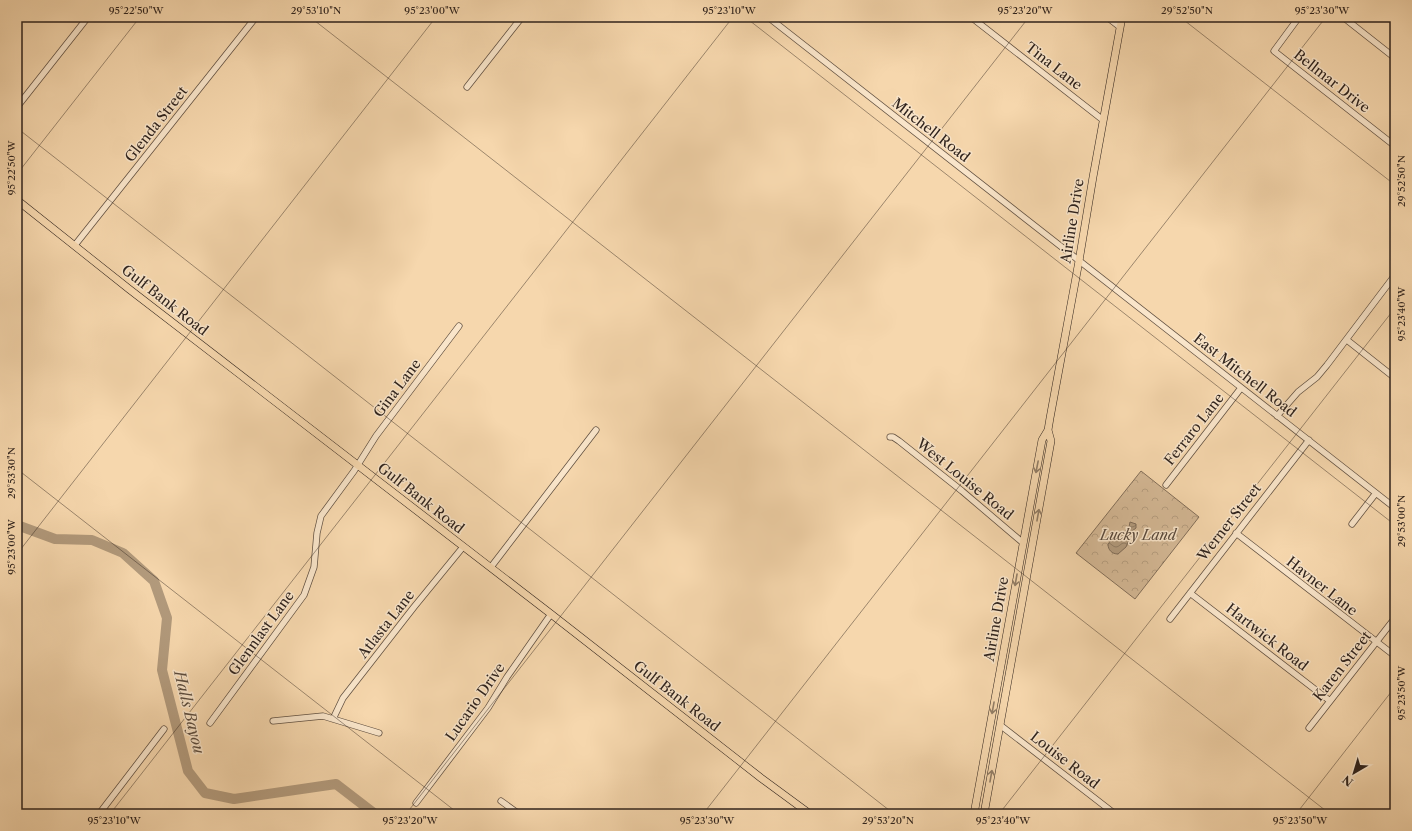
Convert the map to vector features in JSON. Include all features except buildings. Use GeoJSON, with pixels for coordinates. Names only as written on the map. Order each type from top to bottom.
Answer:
{"type":"FeatureCollection","features":[{"type":"Feature","properties":{"kind":"main road","name":"Airline Drive"},"geometry":{"type":"LineString","coordinates":[[974,814],[1022,542],[1042,440],[1048,430],[1122,17]]}},
{"type":"Feature","properties":{"kind":"main road","name":"Gulf Bank Road"},"geometry":{"type":"LineString","coordinates":[[17,200],[139,297],[551,614],[761,778],[810,814]]}},
{"type":"Feature","properties":{"kind":"main road","name":"Airline Drive"},"geometry":{"type":"LineString","coordinates":[[984,814],[1051,442],[1048,430]]}},
{"type":"Feature","properties":{"kind":"main road"},"geometry":{"type":"LineString","coordinates":[[1022,542],[1035,535]]}},
{"type":"Feature","properties":{"kind":"street"},"geometry":{"type":"LineString","coordinates":[[17,107],[88,17]]}},
{"type":"Feature","properties":{"kind":"street","name":"Glenda Street"},"geometry":{"type":"LineString","coordinates":[[75,245],[256,17]]}},
{"type":"Feature","properties":{"kind":"street"},"geometry":{"type":"LineString","coordinates":[[467,87],[522,17]]}},
{"type":"Feature","properties":{"kind":"street","name":"Mitchell Road"},"geometry":{"type":"LineString","coordinates":[[768,17],[1079,261]]}},
{"type":"Feature","properties":{"kind":"street","name":"Tina Lane"},"geometry":{"type":"LineString","coordinates":[[971,17],[1103,120]]}},
{"type":"Feature","properties":{"kind":"street"},"geometry":{"type":"LineString","coordinates":[[1107,17],[1120,27]]}},
{"type":"Feature","properties":{"kind":"street","name":"Bellmar Drive"},"geometry":{"type":"LineString","coordinates":[[1299,17],[1274,50],[1395,146]]}},
{"type":"Feature","properties":{"kind":"street"},"geometry":{"type":"LineString","coordinates":[[1343,17],[1395,58]]}},
{"type":"Feature","properties":{"kind":"street","name":"East Mitchell Road"},"geometry":{"type":"LineString","coordinates":[[1079,261],[1395,508]]}},
{"type":"Feature","properties":{"kind":"street"},"geometry":{"type":"LineString","coordinates":[[1277,416],[1298,392],[1317,376],[1395,275]]}},
{"type":"Feature","properties":{"kind":"street","name":"Gina Lane"},"geometry":{"type":"LineString","coordinates":[[357,465],[376,436],[459,326]]}},
{"type":"Feature","properties":{"kind":"street"},"geometry":{"type":"LineString","coordinates":[[1346,340],[1395,378]]}},
{"type":"Feature","properties":{"kind":"street","name":"Ferraro Lane"},"geometry":{"type":"LineString","coordinates":[[1166,485],[1241,388]]}},
{"type":"Feature","properties":{"kind":"street"},"geometry":{"type":"LineString","coordinates":[[490,567],[596,430]]}},
{"type":"Feature","properties":{"kind":"street","name":"West Louise Road"},"geometry":{"type":"LineString","coordinates":[[890,437],[896,438],[1022,542]]}},
{"type":"Feature","properties":{"kind":"street","name":"Werner Street"},"geometry":{"type":"LineString","coordinates":[[1170,619],[1309,440]]}},
{"type":"Feature","properties":{"kind":"street","name":"Glennlast Lane"},"geometry":{"type":"LineString","coordinates":[[210,723],[302,599],[314,567],[317,533],[321,516],[357,465]]}},
{"type":"Feature","properties":{"kind":"street"},"geometry":{"type":"LineString","coordinates":[[1352,524],[1376,493]]}},
{"type":"Feature","properties":{"kind":"street","name":"Havner Lane"},"geometry":{"type":"LineString","coordinates":[[1236,533],[1395,656]]}},
{"type":"Feature","properties":{"kind":"street","name":"Atlasta Lane"},"geometry":{"type":"LineString","coordinates":[[333,719],[344,698],[414,607],[463,547]]}},
{"type":"Feature","properties":{"kind":"street","name":"Hartwick Road"},"geometry":{"type":"LineString","coordinates":[[1190,593],[1330,701]]}},
{"type":"Feature","properties":{"kind":"street","name":"Lucario Drive"},"geometry":{"type":"LineString","coordinates":[[416,803],[488,708],[507,677],[551,614]]}},
{"type":"Feature","properties":{"kind":"street","name":"Karen Street"},"geometry":{"type":"LineString","coordinates":[[1309,728],[1395,618]]}},
{"type":"Feature","properties":{"kind":"street"},"geometry":{"type":"LineString","coordinates":[[273,721],[323,716],[379,733]]}},
{"type":"Feature","properties":{"kind":"street","name":"Louise Road"},"geometry":{"type":"LineString","coordinates":[[1000,725],[1115,814]]}},
{"type":"Feature","properties":{"kind":"street"},"geometry":{"type":"LineString","coordinates":[[98,814],[164,729]]}},
{"type":"Feature","properties":{"kind":"street"},"geometry":{"type":"LineString","coordinates":[[501,801],[519,814]]}},
{"type":"Feature","properties":{"kind":"green space","name":"Lucky Land"},"geometry":{"type":"Polygon","coordinates":[[[1141,471],[1199,517],[1135,599],[1076,553],[1141,471]]]}},
{"type":"Feature","properties":{"kind":"water"},"geometry":{"type":"Polygon","coordinates":[[[1130,522],[1136,524],[1136,528],[1127,535],[1129,540],[1126,547],[1118,554],[1112,552],[1108,544],[1113,538],[1119,537],[1129,527],[1130,522]]]}},
{"type":"Feature","properties":{"kind":"waterway","name":"Halls Bayou"},"geometry":{"type":"LineString","coordinates":[[17,525],[55,539],[92,540],[123,553],[154,581],[167,618],[162,670],[188,771],[205,793],[234,799],[336,784],[375,814]]}}]}
